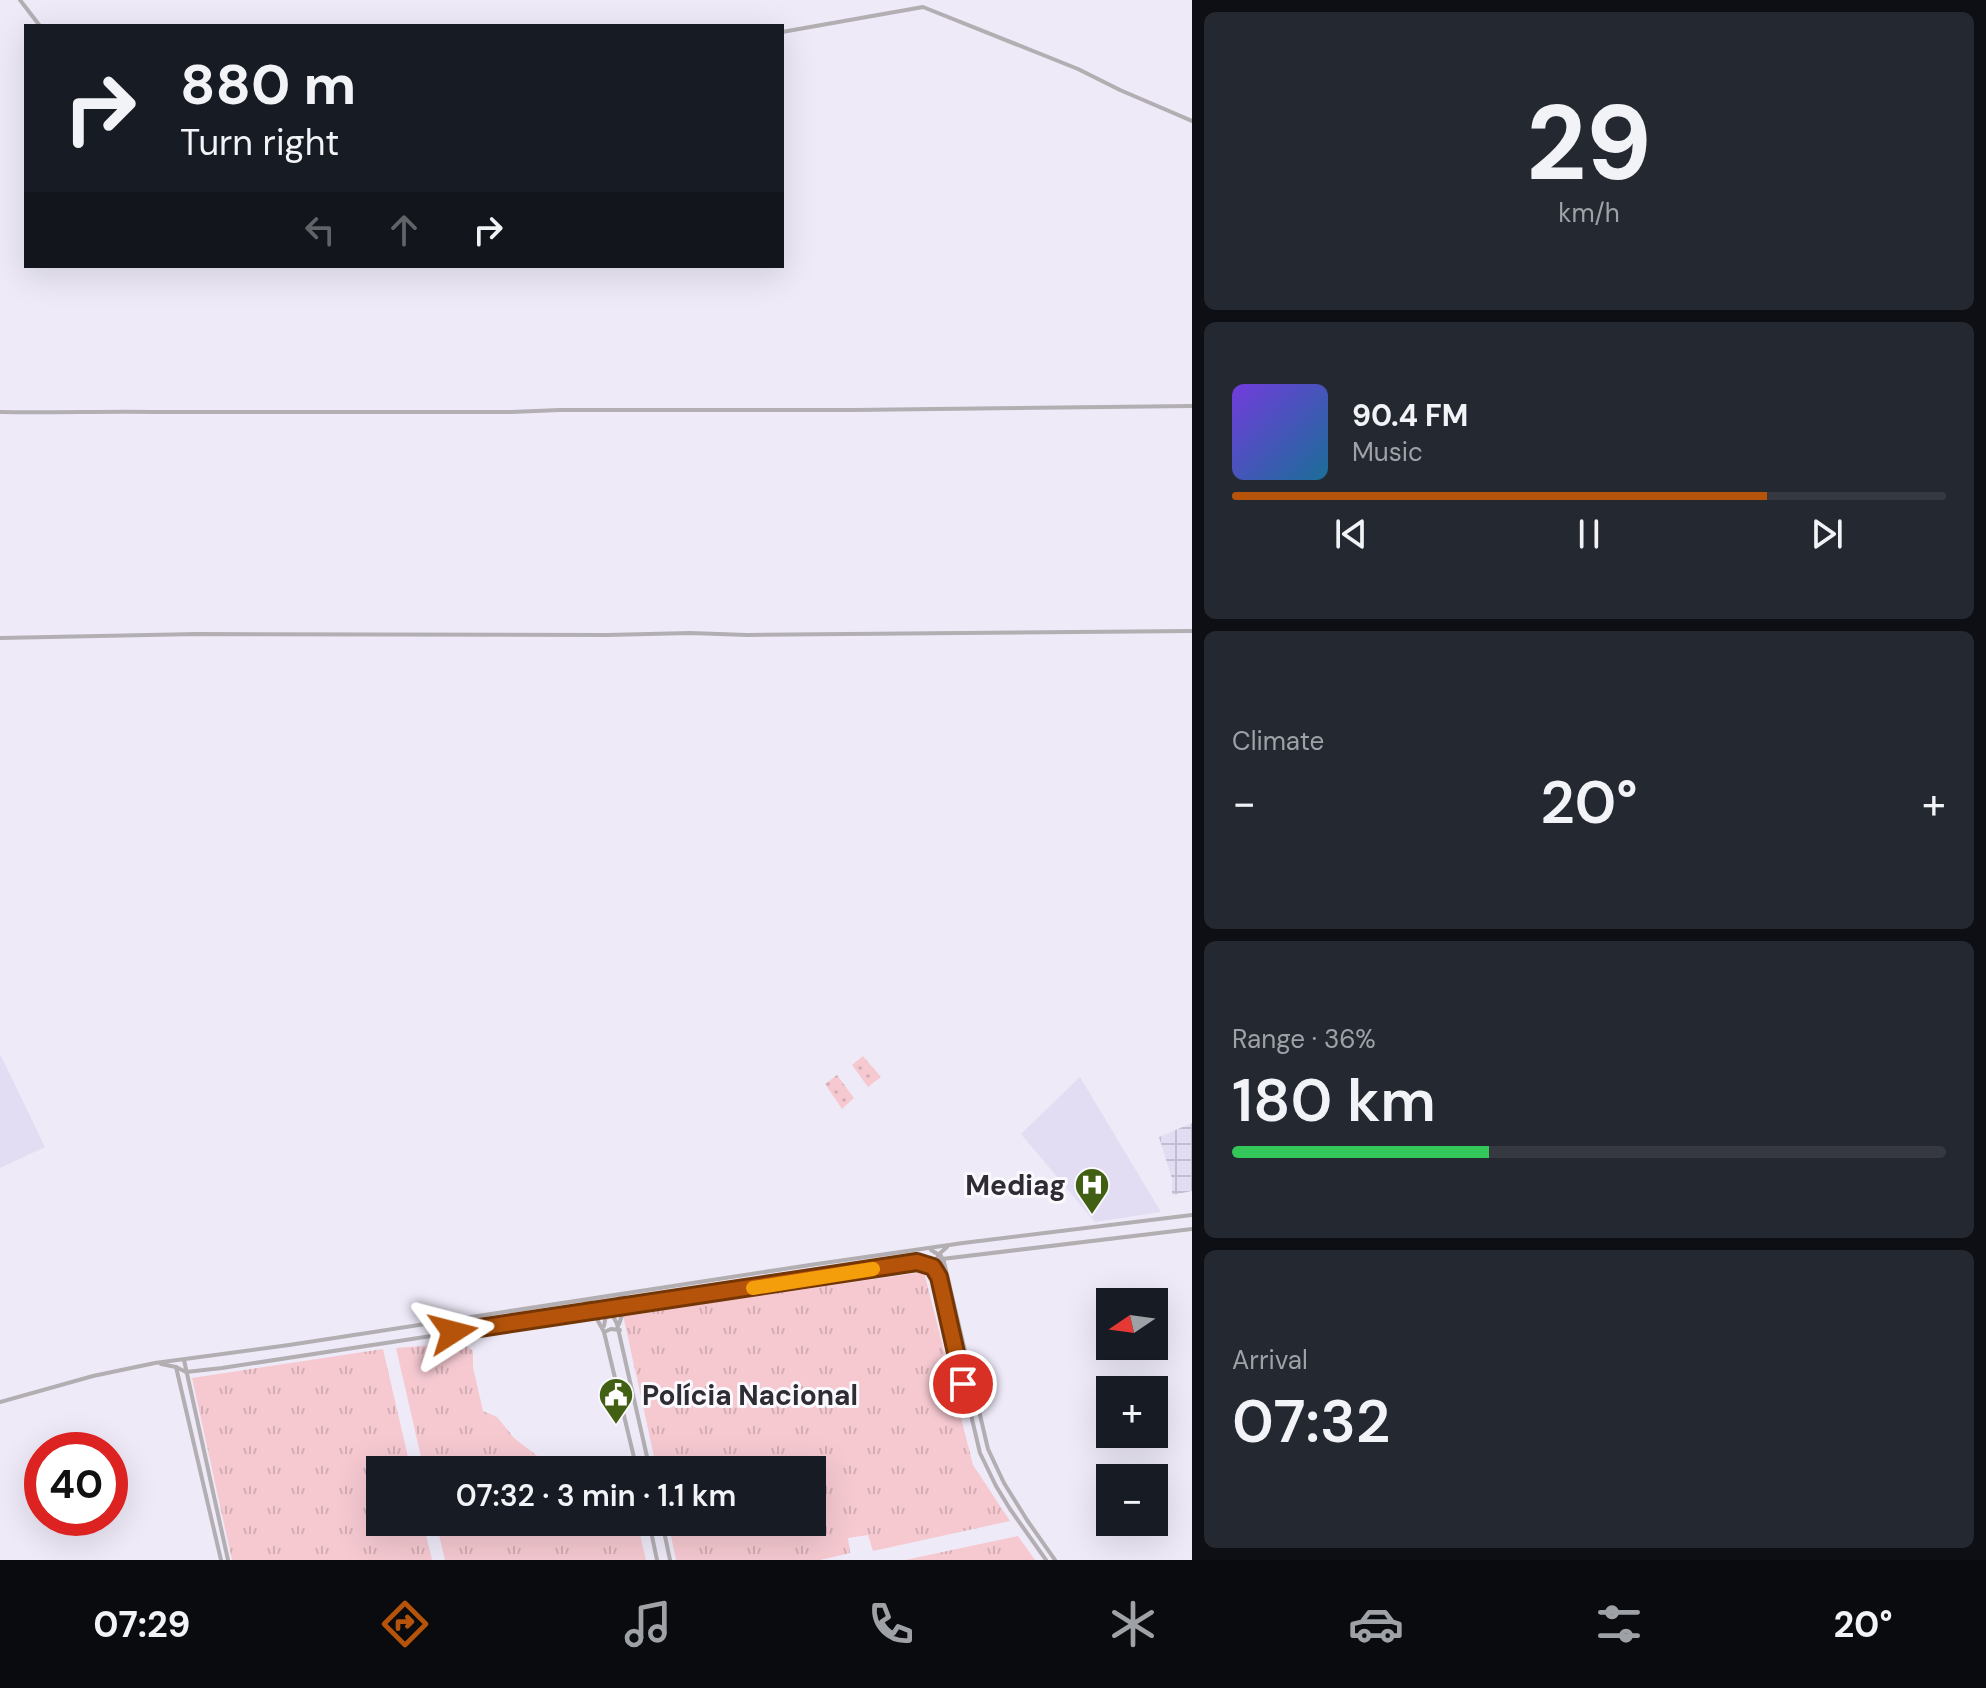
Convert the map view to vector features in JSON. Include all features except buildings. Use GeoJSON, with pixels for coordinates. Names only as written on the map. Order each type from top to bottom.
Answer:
{"type":"FeatureCollection","features":[{"type":"Feature","properties":{"kind":"street"},"geometry":{"type":"LineString","coordinates":[[20,0],[38,24]]}},
{"type":"Feature","properties":{"kind":"street"},"geometry":{"type":"LineString","coordinates":[[784,32],[923,7],[1063,63],[1192,121]]}},
{"type":"Feature","properties":{"kind":"street"},"geometry":{"type":"LineString","coordinates":[[0,412],[511,412],[1192,406]]}},
{"type":"Feature","properties":{"kind":"street"},"geometry":{"type":"LineString","coordinates":[[0,638],[186,634],[511,636],[1192,631]]}},
{"type":"Feature","properties":{"kind":"street"},"geometry":{"type":"LineString","coordinates":[[0,1402],[93,1376],[155,1363],[176,1364],[184,1360],[918,1249],[1192,1215]]}},
{"type":"Feature","properties":{"kind":"street"},"geometry":{"type":"LineString","coordinates":[[176,1364],[186,1372],[207,1370],[917,1262],[1192,1229]]}},
{"type":"Feature","properties":{"kind":"street"},"geometry":{"type":"LineString","coordinates":[[962,1257],[960,1251],[963,1243]]}},
{"type":"Feature","properties":{"kind":"street"},"geometry":{"type":"LineString","coordinates":[[952,1245],[944,1248],[936,1260],[980,1453],[1010,1509],[1046,1560]]}},
{"type":"Feature","properties":{"kind":"street"},"geometry":{"type":"LineString","coordinates":[[918,1249],[933,1250],[943,1259],[988,1449],[1004,1483],[1055,1560]]}},
{"type":"Feature","properties":{"kind":"street"},"geometry":{"type":"LineString","coordinates":[[917,1262],[921,1258],[918,1249]]}},
{"type":"Feature","properties":{"kind":"street"},"geometry":{"type":"LineString","coordinates":[[947,1276],[948,1264],[962,1257]]}},
{"type":"Feature","properties":{"kind":"street"},"geometry":{"type":"LineString","coordinates":[[917,1262],[933,1267],[939,1277]]}},
{"type":"Feature","properties":{"kind":"street"},"geometry":{"type":"LineString","coordinates":[[637,1291],[631,1299],[639,1305]]}},
{"type":"Feature","properties":{"kind":"street"},"geometry":{"type":"LineString","coordinates":[[630,1292],[608,1310],[604,1332],[634,1456]]}},
{"type":"Feature","properties":{"kind":"street"},"geometry":{"type":"LineString","coordinates":[[575,1300],[596,1303],[615,1318],[647,1456]]}},
{"type":"Feature","properties":{"kind":"street"},"geometry":{"type":"LineString","coordinates":[[575,1300],[583,1306],[577,1314]]}},
{"type":"Feature","properties":{"kind":"street"},"geometry":{"type":"LineString","coordinates":[[620,1330],[620,1317],[632,1306]]}},
{"type":"Feature","properties":{"kind":"street"},"geometry":{"type":"LineString","coordinates":[[584,1313],[597,1319],[604,1332]]}},
{"type":"Feature","properties":{"kind":"street"},"geometry":{"type":"LineString","coordinates":[[604,1332],[613,1328],[620,1330]]}},
{"type":"Feature","properties":{"kind":"street"},"geometry":{"type":"LineString","coordinates":[[205,1357],[200,1365],[207,1370]]}},
{"type":"Feature","properties":{"kind":"street"},"geometry":{"type":"LineString","coordinates":[[184,1360],[228,1560]]}},
{"type":"Feature","properties":{"kind":"street"},"geometry":{"type":"LineString","coordinates":[[176,1364],[221,1560]]}},
{"type":"Feature","properties":{"kind":"street"},"geometry":{"type":"LineString","coordinates":[[181,1390],[184,1384],[189,1388]]}},
{"type":"Feature","properties":{"kind":"street"},"geometry":{"type":"LineString","coordinates":[[652,1536],[657,1560]]}},
{"type":"Feature","properties":{"kind":"street"},"geometry":{"type":"LineString","coordinates":[[665,1536],[670,1560]]}},
{"type":"Feature","properties":{"kind":"shaded area"},"geometry":{"type":"Polygon","coordinates":[[[0,1054],[45,1147],[0,1168],[0,1054]]]}},
{"type":"Feature","properties":{"kind":"shaded area"},"geometry":{"type":"Polygon","coordinates":[[[1080,1077],[1161,1212],[1095,1222],[1021,1134],[1080,1077]]]}},
{"type":"Feature","properties":{"kind":"shaded area"},"geometry":{"type":"Polygon","coordinates":[[[1192,1123],[1192,1191],[1172,1195],[1172,1179],[1159,1137],[1192,1123]]]}},
{"type":"Feature","properties":{"kind":"green space"},"geometry":{"type":"Polygon","coordinates":[[[863,1056],[881,1077],[868,1087],[852,1065],[863,1056]]]}},
{"type":"Feature","properties":{"kind":"green space"},"geometry":{"type":"Polygon","coordinates":[[[837,1075],[854,1098],[842,1109],[825,1084],[837,1075]]]}},
{"type":"Feature","properties":{"kind":"green space"},"geometry":{"type":"Polygon","coordinates":[[[924,1272],[973,1465],[1010,1521],[873,1551],[868,1535],[848,1538],[850,1553],[820,1560],[676,1560],[671,1536],[826,1536],[826,1456],[654,1456],[623,1315],[924,1272]]]}},
{"type":"Feature","properties":{"kind":"green space"},"geometry":{"type":"Polygon","coordinates":[[[463,1343],[473,1351],[473,1367],[483,1411],[497,1417],[514,1438],[537,1456],[421,1456],[396,1348],[463,1343]]]}},
{"type":"Feature","properties":{"kind":"green space"},"geometry":{"type":"Polygon","coordinates":[[[383,1349],[408,1456],[366,1456],[366,1536],[426,1536],[432,1560],[232,1560],[192,1378],[383,1349]]]}},
{"type":"Feature","properties":{"kind":"green space"},"geometry":{"type":"Polygon","coordinates":[[[439,1536],[640,1536],[646,1560],[445,1560],[439,1536]]]}},
{"type":"Feature","properties":{"kind":"green space"},"geometry":{"type":"Polygon","coordinates":[[[1018,1536],[1035,1560],[905,1560],[1018,1536]]]}},
{"type":"Feature","properties":{"kind":"slow traffic"},"geometry":{"type":"LineString","coordinates":[[753,1288],[873,1269]]}},
{"type":"Feature","properties":{"kind":"place","name":"Mediag"},"geometry":{"type":"Point","coordinates":[1092,1216]}},
{"type":"Feature","properties":{"kind":"place","name":"Polícia Nacional"},"geometry":{"type":"Point","coordinates":[616,1426]}},
{"type":"Feature","properties":{"kind":"route"},"geometry":{"type":"LineString","coordinates":[[453,1332],[917,1262],[933,1267],[939,1277],[963,1384]]}}]}
